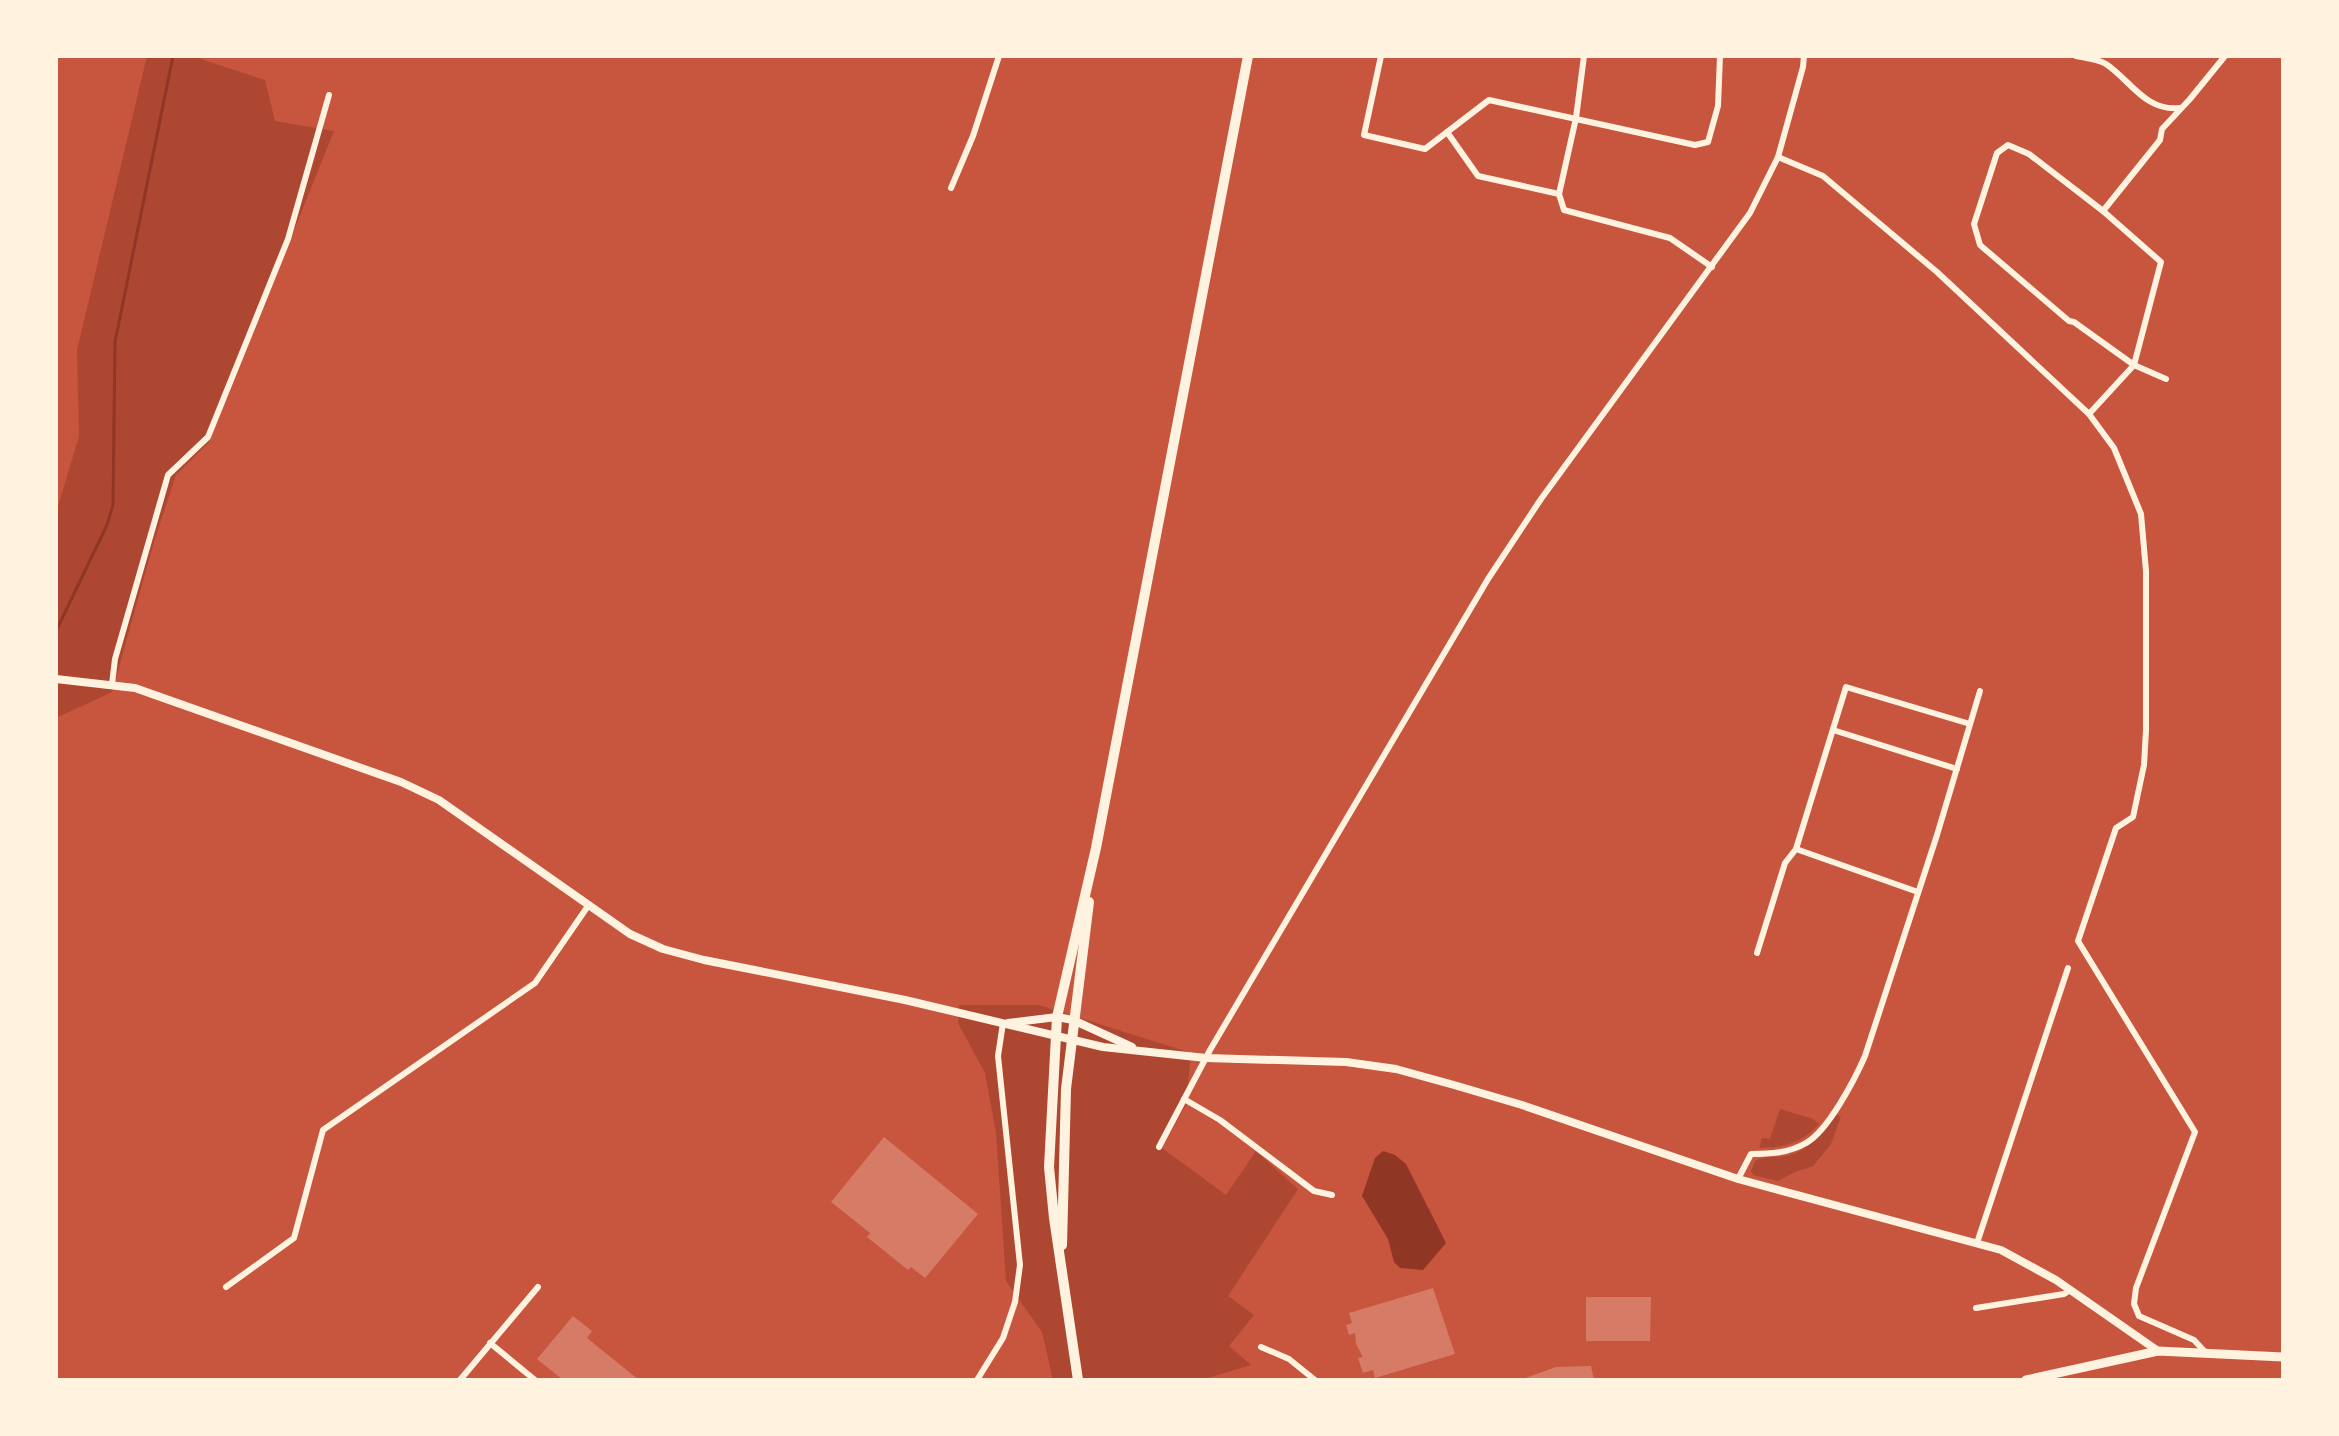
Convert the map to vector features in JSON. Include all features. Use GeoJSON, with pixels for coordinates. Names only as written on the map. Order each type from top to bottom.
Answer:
{"type":"FeatureCollection","features":[{"type":"Feature","properties":{"kind":"main road"},"geometry":{"type":"LineString","coordinates":[[1078,1380],[1049,1167],[1052,1036],[1096,848],[1248,56]]}},
{"type":"Feature","properties":{"kind":"main road"},"geometry":{"type":"LineString","coordinates":[[1062,1275],[1066,1089],[1096,848]]}},
{"type":"Feature","properties":{"kind":"main road"},"geometry":{"type":"LineString","coordinates":[[2026,1380],[2158,1351],[2283,1357]]}},
{"type":"Feature","properties":{"kind":"street"},"geometry":{"type":"LineString","coordinates":[[951,188],[973,136],[999,56]]}},
{"type":"Feature","properties":{"kind":"street"},"geometry":{"type":"LineString","coordinates":[[1381,56],[1364,135],[1425,149],[1489,100],[1695,145],[1708,142],[1718,106],[1720,56]]}},
{"type":"Feature","properties":{"kind":"street"},"geometry":{"type":"LineString","coordinates":[[1584,56],[1576,118],[1559,194],[1564,210],[1670,238],[1712,267]]}},
{"type":"Feature","properties":{"kind":"street"},"geometry":{"type":"LineString","coordinates":[[1159,1147],[1206,1058],[1449,643],[1541,499],[1750,213],[1778,157],[1804,56]]}},
{"type":"Feature","properties":{"kind":"street"},"geometry":{"type":"LineString","coordinates":[[2076,56],[2105,59],[2148,101],[2165,108],[2181,108]]}},
{"type":"Feature","properties":{"kind":"street"},"geometry":{"type":"LineString","coordinates":[[2103,211],[2160,140],[2162,129],[2225,56]]}},
{"type":"Feature","properties":{"kind":"street"},"geometry":{"type":"LineString","coordinates":[[112,684],[115,659],[168,475],[208,437],[288,239],[329,95]]}},
{"type":"Feature","properties":{"kind":"street"},"geometry":{"type":"LineString","coordinates":[[1447,132],[1478,176],[1559,194]]}},
{"type":"Feature","properties":{"kind":"street"},"geometry":{"type":"LineString","coordinates":[[2089,414],[2134,365],[2161,262],[2041,162],[2008,145],[1997,153],[1974,224],[1980,245],[2069,321],[2134,365],[2166,379]]}},
{"type":"Feature","properties":{"kind":"street"},"geometry":{"type":"LineString","coordinates":[[1778,157],[1823,176],[1937,272],[2089,414],[2114,448],[2141,514],[2146,571],[2144,765],[2133,817],[2116,828],[2078,941],[2195,1132],[2136,1288],[2134,1304],[2139,1316],[2194,1340],[2207,1354]]}},
{"type":"Feature","properties":{"kind":"street"},"geometry":{"type":"LineString","coordinates":[[56,679],[135,688],[401,782],[439,800],[630,934],[663,949],[905,1000],[1070,1040],[1206,1058],[1359,1064],[1396,1069],[1522,1105],[1738,1179],[1977,1243],[2019,1258],[2158,1351]]}},
{"type":"Feature","properties":{"kind":"street"},"geometry":{"type":"LineString","coordinates":[[1757,953],[1785,863],[1796,849],[1846,687],[1970,724]]}},
{"type":"Feature","properties":{"kind":"street"},"geometry":{"type":"LineString","coordinates":[[1738,1179],[1751,1154],[1786,1152],[1809,1142],[1852,1085],[1865,1056],[1980,691]]}},
{"type":"Feature","properties":{"kind":"street"},"geometry":{"type":"LineString","coordinates":[[1833,730],[1957,769]]}},
{"type":"Feature","properties":{"kind":"street"},"geometry":{"type":"LineString","coordinates":[[1796,849],[1918,892]]}},
{"type":"Feature","properties":{"kind":"street"},"geometry":{"type":"LineString","coordinates":[[226,1287],[294,1238],[323,1130],[535,983],[588,906]]}},
{"type":"Feature","properties":{"kind":"street"},"geometry":{"type":"LineString","coordinates":[[1977,1243],[2068,968]]}},
{"type":"Feature","properties":{"kind":"street"},"geometry":{"type":"LineString","coordinates":[[1003,1023],[1055,1018],[1073,1020],[1141,1051]]}},
{"type":"Feature","properties":{"kind":"street"},"geometry":{"type":"LineString","coordinates":[[977,1380],[1003,1338],[1015,1302],[1020,1265],[998,1056],[1003,1023]]}},
{"type":"Feature","properties":{"kind":"street"},"geometry":{"type":"LineString","coordinates":[[1184,1099],[1220,1120],[1314,1191],[1332,1195]]}},
{"type":"Feature","properties":{"kind":"street"},"geometry":{"type":"LineString","coordinates":[[460,1380],[538,1287]]}},
{"type":"Feature","properties":{"kind":"street"},"geometry":{"type":"LineString","coordinates":[[1976,1308],[2064,1294],[2070,1290]]}},
{"type":"Feature","properties":{"kind":"street"},"geometry":{"type":"LineString","coordinates":[[490,1343],[535,1380]]}},
{"type":"Feature","properties":{"kind":"street"},"geometry":{"type":"LineString","coordinates":[[1261,1347],[1289,1359],[1315,1380]]}},
{"type":"Feature","properties":{"kind":"street"},"geometry":{"type":"LineString","coordinates":[[2077,1367],[2079,1380]]}},
{"type":"Feature","properties":{"kind":"shaded area"},"geometry":{"type":"Polygon","coordinates":[[[147,56],[200,56],[201,59],[265,80],[275,121],[334,131],[209,442],[176,475],[112,692],[56,718],[56,513],[79,436],[77,350],[147,56]]]}},
{"type":"Feature","properties":{"kind":"shaded area"},"geometry":{"type":"Polygon","coordinates":[[[959,1005],[1039,1005],[1191,1053],[1186,1105],[1162,1148],[1226,1195],[1256,1151],[1298,1189],[1228,1296],[1254,1315],[1229,1346],[1251,1365],[1201,1380],[1053,1380],[1042,1332],[1006,1281],[996,1133],[985,1073],[958,1023],[959,1005]]]}},
{"type":"Feature","properties":{"kind":"shaded area"},"geometry":{"type":"Polygon","coordinates":[[[1780,1109],[1813,1119],[1819,1124],[1792,1143],[1759,1148],[1762,1138],[1770,1139],[1780,1109]]]}},
{"type":"Feature","properties":{"kind":"shaded area"},"geometry":{"type":"Polygon","coordinates":[[[1836,1115],[1841,1116],[1831,1144],[1813,1166],[1778,1181],[1753,1175],[1751,1171],[1755,1161],[1802,1150],[1836,1115]]]}},
{"type":"Feature","properties":{"kind":"shaded area"},"geometry":{"type":"Polygon","coordinates":[[[1383,1151],[1395,1155],[1406,1164],[1446,1243],[1423,1270],[1400,1268],[1394,1262],[1388,1239],[1362,1196],[1375,1158],[1383,1151]]]}},
{"type":"Feature","properties":{"kind":"building"},"geometry":{"type":"Polygon","coordinates":[[[884,1137],[978,1214],[925,1278],[911,1267],[908,1270],[867,1237],[870,1233],[831,1202],[884,1137]]]}},
{"type":"Feature","properties":{"kind":"building"},"geometry":{"type":"Polygon","coordinates":[[[1433,1288],[1455,1354],[1375,1378],[1373,1370],[1363,1373],[1358,1358],[1363,1357],[1356,1344],[1355,1333],[1349,1335],[1346,1325],[1352,1323],[1349,1313],[1433,1288]]]}},
{"type":"Feature","properties":{"kind":"building"},"geometry":{"type":"Polygon","coordinates":[[[1586,1297],[1651,1297],[1650,1341],[1586,1341],[1586,1297]]]}},
{"type":"Feature","properties":{"kind":"building"},"geometry":{"type":"Polygon","coordinates":[[[573,1316],[592,1331],[587,1338],[639,1380],[563,1380],[537,1359],[573,1316]]]}},
{"type":"Feature","properties":{"kind":"building"},"geometry":{"type":"Polygon","coordinates":[[[1591,1366],[1594,1380],[1520,1380],[1556,1367],[1591,1366]]]}},
{"type":"Feature","properties":{"kind":"waterway"},"geometry":{"type":"LineString","coordinates":[[56,631],[107,525],[113,505],[115,342],[173,56]]}}]}
